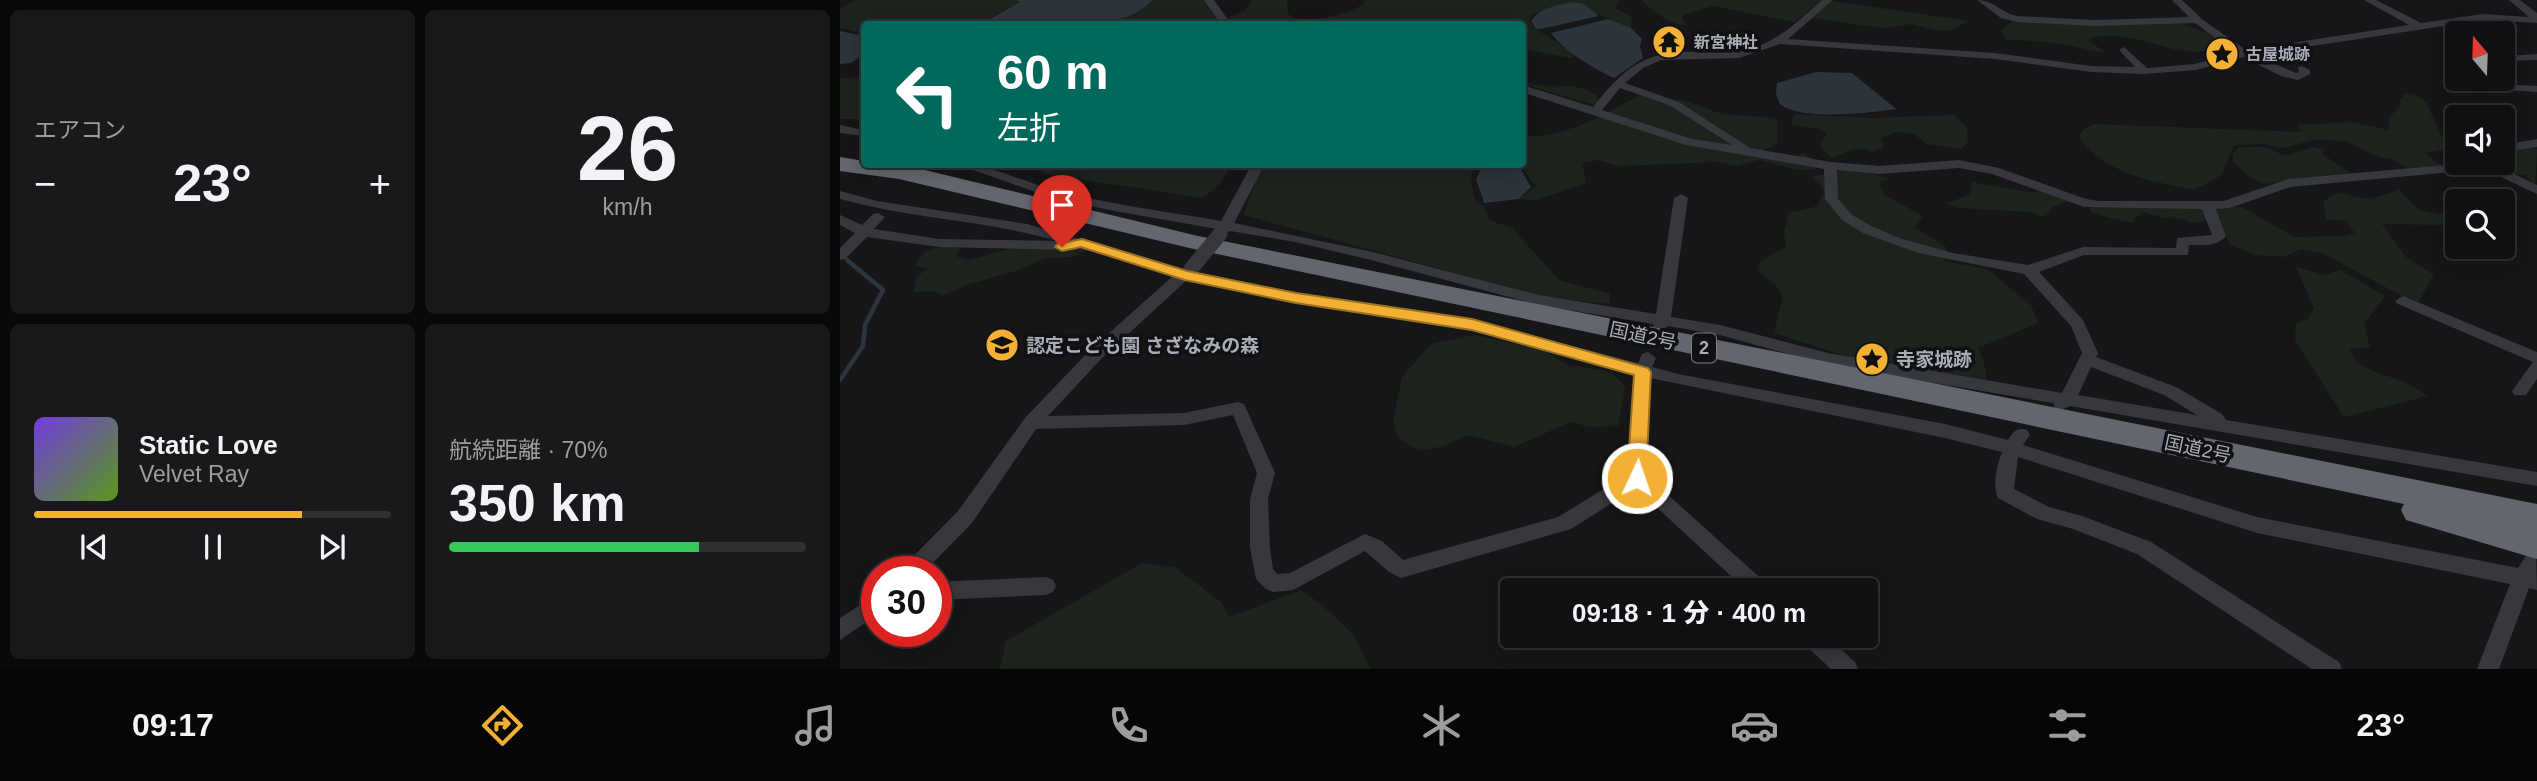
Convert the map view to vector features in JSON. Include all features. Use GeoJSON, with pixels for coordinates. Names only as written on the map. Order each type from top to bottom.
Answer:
{"type":"FeatureCollection","features":[{"type":"Feature","properties":{"kind":"highway"},"geometry":{"type":"LineString","coordinates":[[840,153],[861,160]]}},
{"type":"Feature","properties":{"kind":"highway"},"geometry":{"type":"LineString","coordinates":[[840,164],[861,168]]}},
{"type":"Feature","properties":{"kind":"highway"},"geometry":{"type":"LineString","coordinates":[[864,168],[918,177]]}},
{"type":"Feature","properties":{"kind":"highway","name":"国道2号"},"geometry":{"type":"LineString","coordinates":[[888,168],[1198,243],[2537,518]]}},
{"type":"Feature","properties":{"kind":"highway"},"geometry":{"type":"LineString","coordinates":[[2278,465],[2537,508]]}},
{"type":"Feature","properties":{"kind":"highway"},"geometry":{"type":"LineString","coordinates":[[2278,465],[2463,524],[2537,544]]}},
{"type":"Feature","properties":{"kind":"street"},"geometry":{"type":"LineString","coordinates":[[1209,0],[1224,21]]}},
{"type":"Feature","properties":{"kind":"street"},"geometry":{"type":"LineString","coordinates":[[1594,113],[1618,84],[1649,60],[1755,52],[1779,41],[1828,0]]}},
{"type":"Feature","properties":{"kind":"street"},"geometry":{"type":"LineString","coordinates":[[1982,0],[2004,16],[2017,19],[2094,23],[2194,20]]}},
{"type":"Feature","properties":{"kind":"street"},"geometry":{"type":"LineString","coordinates":[[2177,0],[2194,20],[2246,53],[2289,76],[2304,76],[2306,72],[2302,69]]}},
{"type":"Feature","properties":{"kind":"street"},"geometry":{"type":"LineString","coordinates":[[2369,0],[2418,26]]}},
{"type":"Feature","properties":{"kind":"street"},"geometry":{"type":"LineString","coordinates":[[2514,0],[2537,19]]}},
{"type":"Feature","properties":{"kind":"street"},"geometry":{"type":"LineString","coordinates":[[1779,41],[1911,48],[2091,69],[2144,71],[2196,67],[2246,53],[2483,17],[2537,19]]}},
{"type":"Feature","properties":{"kind":"street"},"geometry":{"type":"LineString","coordinates":[[1906,35],[1911,48]]}},
{"type":"Feature","properties":{"kind":"street"},"geometry":{"type":"LineString","coordinates":[[1911,48],[1927,42]]}},
{"type":"Feature","properties":{"kind":"street"},"geometry":{"type":"LineString","coordinates":[[2124,50],[2144,71]]}},
{"type":"Feature","properties":{"kind":"street"},"geometry":{"type":"LineString","coordinates":[[2515,58],[2537,57]]}},
{"type":"Feature","properties":{"kind":"street"},"geometry":{"type":"LineString","coordinates":[[1618,84],[1675,104],[1748,151]]}},
{"type":"Feature","properties":{"kind":"street"},"geometry":{"type":"LineString","coordinates":[[2515,88],[2537,89]]}},
{"type":"Feature","properties":{"kind":"street"},"geometry":{"type":"LineString","coordinates":[[1526,89],[1690,142],[1831,166],[1880,170],[1959,164],[1995,171],[2084,203],[2121,206],[2208,206],[2240,201],[2288,183],[2445,168]]}},
{"type":"Feature","properties":{"kind":"street"},"geometry":{"type":"LineString","coordinates":[[840,129],[861,133]]}},
{"type":"Feature","properties":{"kind":"street"},"geometry":{"type":"LineString","coordinates":[[2515,146],[2537,143]]}},
{"type":"Feature","properties":{"kind":"street"},"geometry":{"type":"LineString","coordinates":[[1831,166],[1830,194],[1834,204],[1849,220],[1868,232],[1984,264],[2029,270],[2083,251],[2183,252],[2182,241],[2215,240],[2219,236],[2208,206]]}},
{"type":"Feature","properties":{"kind":"street"},"geometry":{"type":"LineString","coordinates":[[974,168],[1046,192],[1223,230],[1294,238],[1539,300],[1660,326],[1720,330],[1828,359],[2537,478]]}},
{"type":"Feature","properties":{"kind":"street"},"geometry":{"type":"LineString","coordinates":[[927,556],[965,517],[1031,423],[1096,354],[1188,272],[1223,230],[1257,168]]}},
{"type":"Feature","properties":{"kind":"street"},"geometry":{"type":"LineString","coordinates":[[2508,175],[2537,190]]}},
{"type":"Feature","properties":{"kind":"street"},"geometry":{"type":"LineString","coordinates":[[840,195],[876,205],[1027,228],[1296,298],[1472,325],[1945,431],[2016,442],[2257,525],[2530,580]]}},
{"type":"Feature","properties":{"kind":"street"},"geometry":{"type":"LineString","coordinates":[[1660,326],[1681,198]]}},
{"type":"Feature","properties":{"kind":"street"},"geometry":{"type":"LineString","coordinates":[[840,256],[878,217]]}},
{"type":"Feature","properties":{"kind":"street"},"geometry":{"type":"LineString","coordinates":[[840,219],[864,232],[939,243],[1071,247],[1082,243]]}},
{"type":"Feature","properties":{"kind":"street"},"geometry":{"type":"LineString","coordinates":[[2029,270],[2078,324],[2086,338],[2089,360],[2067,400],[2050,411]]}},
{"type":"Feature","properties":{"kind":"street"},"geometry":{"type":"LineString","coordinates":[[2403,301],[2537,358]]}},
{"type":"Feature","properties":{"kind":"street"},"geometry":{"type":"LineString","coordinates":[[2089,360],[2170,391],[2216,418],[2219,423]]}},
{"type":"Feature","properties":{"kind":"street"},"geometry":{"type":"LineString","coordinates":[[1637,478],[1645,365]]}},
{"type":"Feature","properties":{"kind":"street"},"geometry":{"type":"LineString","coordinates":[[2520,391],[2537,367]]}},
{"type":"Feature","properties":{"kind":"street"},"geometry":{"type":"LineString","coordinates":[[1031,423],[1184,419],[1238,408],[1266,473],[1259,499],[1260,548],[1263,573],[1273,583],[1293,581],[1365,542],[1375,545],[1392,564],[1401,569],[1564,523],[1637,478]]}},
{"type":"Feature","properties":{"kind":"street"},"geometry":{"type":"LineString","coordinates":[[2016,442],[2005,468],[2005,493],[2044,514],[2076,522],[2144,548],[2331,669]]}},
{"type":"Feature","properties":{"kind":"street"},"geometry":{"type":"LineString","coordinates":[[1637,478],[1747,578]]}},
{"type":"Feature","properties":{"kind":"street"},"geometry":{"type":"LineString","coordinates":[[2488,669],[2530,580],[2536,557]]}},
{"type":"Feature","properties":{"kind":"street"},"geometry":{"type":"LineString","coordinates":[[952,590],[1046,586]]}},
{"type":"Feature","properties":{"kind":"street"},"geometry":{"type":"LineString","coordinates":[[840,631],[861,615]]}},
{"type":"Feature","properties":{"kind":"street"},"geometry":{"type":"LineString","coordinates":[[1824,648],[1847,669]]}},
{"type":"Feature","properties":{"kind":"shaded area"},"geometry":{"type":"Polygon","coordinates":[[[856,0],[1021,2],[984,21],[861,21],[861,33],[840,28],[840,9],[856,0]]]}},
{"type":"Feature","properties":{"kind":"shaded area"},"geometry":{"type":"Polygon","coordinates":[[[1015,0],[1152,0],[1138,12],[1114,21],[986,21],[1020,2],[1015,0]]]}},
{"type":"Feature","properties":{"kind":"shaded area"},"geometry":{"type":"Polygon","coordinates":[[[1152,0],[1206,0],[1220,21],[1111,21],[1134,14],[1152,0]]]}},
{"type":"Feature","properties":{"kind":"shaded area"},"geometry":{"type":"Polygon","coordinates":[[[1252,0],[1287,0],[1288,14],[1295,18],[1315,19],[1347,12],[1364,4],[1364,0],[1619,0],[1615,8],[1632,17],[1631,28],[1584,9],[1563,8],[1531,15],[1530,21],[1534,28],[1577,55],[1570,58],[1526,50],[1526,21],[1232,21],[1229,17],[1245,11],[1252,0]]]}},
{"type":"Feature","properties":{"kind":"shaded area"},"geometry":{"type":"Polygon","coordinates":[[[1641,0],[1822,0],[1795,22],[1713,6],[1684,15],[1682,18],[1686,25],[1668,20],[1641,0]]]}},
{"type":"Feature","properties":{"kind":"shaded area"},"geometry":{"type":"Polygon","coordinates":[[[1833,1],[1969,21],[1952,30],[1934,30],[1913,24],[1882,28],[1811,18],[1833,1]]]}},
{"type":"Feature","properties":{"kind":"shaded area"},"geometry":{"type":"Polygon","coordinates":[[[1574,2],[1584,4],[1599,16],[1541,29],[1536,29],[1531,21],[1556,5],[1574,2]]]}},
{"type":"Feature","properties":{"kind":"shaded area"},"geometry":{"type":"Polygon","coordinates":[[[1608,19],[1631,28],[1642,39],[1640,46],[1643,58],[1614,78],[1571,53],[1551,33],[1608,19]]]}},
{"type":"Feature","properties":{"kind":"shaded area"},"geometry":{"type":"Polygon","coordinates":[[[2012,21],[2084,24],[2162,22],[2193,27],[2226,43],[2210,50],[2193,52],[2121,36],[2088,40],[2105,52],[2100,52],[2053,43],[2007,40],[2001,31],[2012,21]]]}},
{"type":"Feature","properties":{"kind":"shaded area"},"geometry":{"type":"Polygon","coordinates":[[[840,31],[861,35],[861,56],[851,63],[840,64],[840,31]]]}},
{"type":"Feature","properties":{"kind":"shaded area"},"geometry":{"type":"Polygon","coordinates":[[[1816,72],[1852,73],[1896,109],[1853,114],[1819,114],[1803,113],[1780,104],[1776,95],[1777,83],[1816,72]]]}},
{"type":"Feature","properties":{"kind":"shaded area"},"geometry":{"type":"Polygon","coordinates":[[[861,76],[861,119],[840,119],[840,79],[861,76]]]}},
{"type":"Feature","properties":{"kind":"shaded area"},"geometry":{"type":"Polygon","coordinates":[[[1526,82],[1579,88],[1597,96],[1598,106],[1526,85],[1526,82]]]}},
{"type":"Feature","properties":{"kind":"shaded area"},"geometry":{"type":"Polygon","coordinates":[[[2406,93],[2414,94],[2427,103],[2440,134],[2445,138],[2445,150],[2425,153],[2442,166],[2407,168],[2391,158],[2381,158],[2347,142],[2318,139],[2282,148],[2262,144],[2234,145],[2222,175],[2196,189],[2189,189],[2115,168],[2090,150],[2079,138],[2082,131],[2093,124],[2302,132],[2297,125],[2351,122],[2389,130],[2389,118],[2401,105],[2400,100],[2406,93]]]}},
{"type":"Feature","properties":{"kind":"shaded area"},"geometry":{"type":"Polygon","coordinates":[[[1640,95],[1664,104],[1680,99],[1722,114],[1777,118],[1777,143],[1762,151],[1773,158],[1783,160],[1804,153],[1813,160],[1815,169],[1798,170],[1759,160],[1735,166],[1718,162],[1618,166],[1599,160],[1582,163],[1586,183],[1536,200],[1519,199],[1536,186],[1522,168],[1526,168],[1526,136],[1554,134],[1598,117],[1640,95]]]}},
{"type":"Feature","properties":{"kind":"shaded area"},"geometry":{"type":"Polygon","coordinates":[[[1794,114],[1871,118],[1954,115],[1967,128],[1968,142],[1961,149],[1927,144],[1914,134],[1896,132],[1881,138],[1883,148],[1871,152],[1851,150],[1832,159],[1820,145],[1827,134],[1821,129],[1791,125],[1794,114]]]}},
{"type":"Feature","properties":{"kind":"shaded area"},"geometry":{"type":"Polygon","coordinates":[[[2525,146],[2537,149],[2535,186],[2525,175],[2515,175],[2515,148],[2525,146]]]}},
{"type":"Feature","properties":{"kind":"shaded area"},"geometry":{"type":"Polygon","coordinates":[[[2240,147],[2266,147],[2285,156],[2314,147],[2324,150],[2322,154],[2351,173],[2267,184],[2252,179],[2233,162],[2233,153],[2240,147]]]}},
{"type":"Feature","properties":{"kind":"shaded area"},"geometry":{"type":"Polygon","coordinates":[[[1041,168],[1229,168],[1221,183],[1203,198],[1044,174],[1041,168]]]}},
{"type":"Feature","properties":{"kind":"shaded area"},"geometry":{"type":"Polygon","coordinates":[[[1260,168],[1475,168],[1471,179],[1473,192],[1476,202],[1485,207],[1489,220],[1512,228],[1559,280],[1610,294],[1610,304],[1543,297],[1244,215],[1260,168]]]}},
{"type":"Feature","properties":{"kind":"shaded area"},"geometry":{"type":"Polygon","coordinates":[[[1482,168],[1520,168],[1531,187],[1519,199],[1484,203],[1476,179],[1482,168]]]}},
{"type":"Feature","properties":{"kind":"shaded area"},"geometry":{"type":"Polygon","coordinates":[[[1842,170],[1865,172],[1891,179],[1879,182],[1884,195],[1923,216],[1915,227],[1946,247],[1944,261],[1987,269],[2031,305],[2038,323],[1978,348],[1984,362],[1987,382],[1851,358],[1774,333],[1783,296],[1775,284],[1757,270],[1761,261],[1786,247],[1784,232],[1789,213],[1818,206],[1824,189],[1812,177],[1842,170]]]}},
{"type":"Feature","properties":{"kind":"shaded area"},"geometry":{"type":"Polygon","coordinates":[[[1972,182],[2034,193],[2039,190],[2069,201],[2051,208],[2048,214],[2042,217],[2031,212],[1957,208],[1947,203],[1969,195],[1972,182]]]}},
{"type":"Feature","properties":{"kind":"shaded area"},"geometry":{"type":"Polygon","coordinates":[[[2399,190],[2419,210],[2445,215],[2442,225],[2382,224],[2407,258],[2434,275],[2417,304],[2324,254],[2301,249],[2284,257],[2256,255],[2230,245],[2216,208],[2242,207],[2294,237],[2344,236],[2355,233],[2346,221],[2326,219],[2323,202],[2340,193],[2378,197],[2399,190]]]}},
{"type":"Feature","properties":{"kind":"shaded area"},"geometry":{"type":"Polygon","coordinates":[[[2089,206],[2205,208],[2207,217],[2204,221],[2191,223],[2184,219],[2162,218],[2143,212],[2133,218],[2135,222],[2132,222],[2093,213],[2089,206]]]}},
{"type":"Feature","properties":{"kind":"shaded area"},"geometry":{"type":"Polygon","coordinates":[[[955,245],[961,249],[955,256],[969,260],[1016,247],[1091,249],[1072,257],[1045,258],[1016,271],[966,285],[944,295],[932,291],[913,292],[916,277],[928,268],[915,266],[922,255],[936,248],[955,245]]]}},
{"type":"Feature","properties":{"kind":"shaded area"},"geometry":{"type":"Polygon","coordinates":[[[2296,267],[2325,275],[2340,270],[2385,296],[2364,324],[2370,347],[2350,349],[2353,356],[2372,371],[2404,382],[2428,396],[2344,417],[2295,340],[2296,323],[2308,319],[2314,308],[2296,267]]]}},
{"type":"Feature","properties":{"kind":"shaded area"},"geometry":{"type":"Polygon","coordinates":[[[1474,335],[1543,350],[1568,365],[1612,372],[1625,387],[1618,426],[1589,427],[1571,422],[1514,447],[1468,435],[1444,446],[1418,451],[1397,436],[1393,420],[1402,377],[1431,344],[1474,335]]]}},
{"type":"Feature","properties":{"kind":"shaded area"},"geometry":{"type":"Polygon","coordinates":[[[1142,563],[1175,567],[1222,603],[1229,617],[1301,590],[1321,604],[1353,634],[1370,669],[1000,669],[1006,641],[1142,563]]]}},
{"type":"Feature","properties":{"kind":"waterway"},"geometry":{"type":"LineString","coordinates":[[840,380],[863,346],[865,325],[883,290],[847,260]]}},
{"type":"Feature","properties":{"kind":"place","name":"新宮神社"},"geometry":{"type":"Point","coordinates":[1669,42]}},
{"type":"Feature","properties":{"kind":"place","name":"古屋城跡"},"geometry":{"type":"Point","coordinates":[2222,54]}},
{"type":"Feature","properties":{"kind":"place","name":"認定こども園 さざなみの森"},"geometry":{"type":"Point","coordinates":[1002,345]}},
{"type":"Feature","properties":{"kind":"place","name":"寺家城跡"},"geometry":{"type":"Point","coordinates":[1872,359]}},
{"type":"Feature","properties":{"kind":"route"},"geometry":{"type":"LineString","coordinates":[[1062,247],[1082,243],[1185,275],[1296,298],[1472,325],[1642,372],[1637,478]]}}]}
